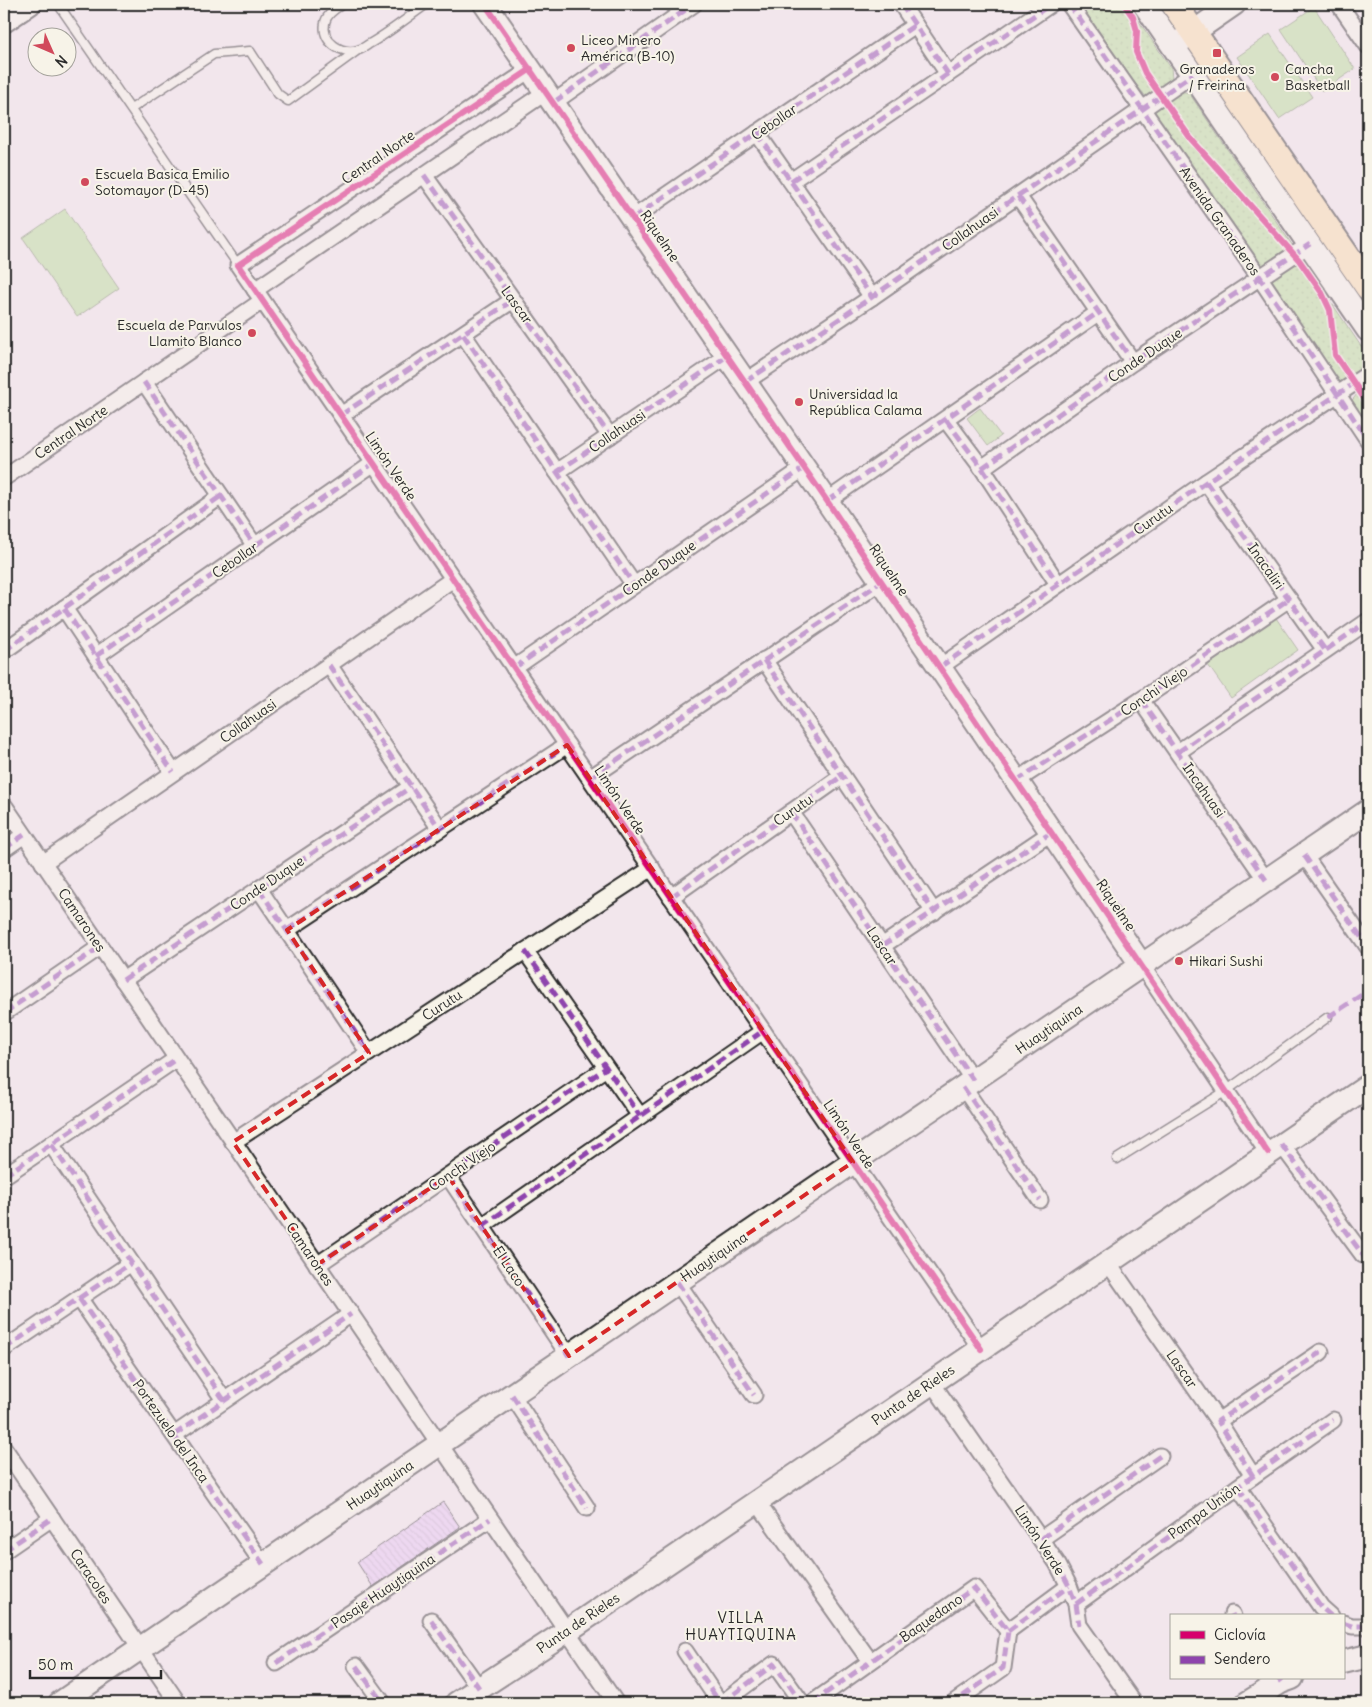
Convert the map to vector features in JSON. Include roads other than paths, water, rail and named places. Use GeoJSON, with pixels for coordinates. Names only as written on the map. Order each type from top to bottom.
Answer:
{"type":"FeatureCollection","features":[{"type":"Feature","properties":{"kind":"main road"},"geometry":{"type":"LineString","coordinates":[[1174,4],[1183,39],[1368,287]]}},
{"type":"Feature","properties":{"kind":"street"},"geometry":{"type":"LineString","coordinates":[[4,21],[29,4]]}},
{"type":"Feature","properties":{"kind":"street","name":"Riquelme"},"geometry":{"type":"LineString","coordinates":[[485,4],[827,501],[1226,1090],[1363,1255]]}},
{"type":"Feature","properties":{"kind":"street","name":"Central Norte"},"geometry":{"type":"LineString","coordinates":[[5,474],[144,382],[259,295],[424,175],[550,97],[694,4]]}},
{"type":"Feature","properties":{"kind":"street"},"geometry":{"type":"LineString","coordinates":[[901,4],[948,74]]}},
{"type":"Feature","properties":{"kind":"street"},"geometry":{"type":"LineString","coordinates":[[791,181],[1051,4]]}},
{"type":"Feature","properties":{"kind":"street","name":"Avenida Granaderos"},"geometry":{"type":"LineString","coordinates":[[1069,4],[1260,278],[1368,440]]}},
{"type":"Feature","properties":{"kind":"street"},"geometry":{"type":"LineString","coordinates":[[1144,4],[1183,39],[1193,74],[1368,330]]}},
{"type":"Feature","properties":{"kind":"street"},"geometry":{"type":"LineString","coordinates":[[1183,39],[1234,4]]}},
{"type":"Feature","properties":{"kind":"street"},"geometry":{"type":"LineString","coordinates":[[1339,4],[1368,46]]}},
{"type":"Feature","properties":{"kind":"street","name":"Cebollar"},"geometry":{"type":"LineString","coordinates":[[633,218],[915,24]]}},
{"type":"Feature","properties":{"kind":"street","name":"Central Norte"},"geometry":{"type":"LineString","coordinates":[[238,265],[531,69]]}},
{"type":"Feature","properties":{"kind":"street","name":"Collahuasi"},"geometry":{"type":"LineString","coordinates":[[745,382],[872,297],[1193,74]]}},
{"type":"Feature","properties":{"kind":"street"},"geometry":{"type":"LineString","coordinates":[[757,133],[872,297]]}},
{"type":"Feature","properties":{"kind":"street","name":"Lascar"},"geometry":{"type":"LineString","coordinates":[[424,175],[610,436]]}},
{"type":"Feature","properties":{"kind":"street"},"geometry":{"type":"LineString","coordinates":[[1018,196],[1133,362]]}},
{"type":"Feature","properties":{"kind":"street","name":"Conde Duque"},"geometry":{"type":"LineString","coordinates":[[982,468],[1133,362],[1310,244]]}},
{"type":"Feature","properties":{"kind":"street","name":"Limón Verde"},"geometry":{"type":"LineString","coordinates":[[238,265],[981,1349]]}},
{"type":"Feature","properties":{"kind":"street"},"geometry":{"type":"LineString","coordinates":[[341,415],[514,300]]}},
{"type":"Feature","properties":{"kind":"street"},"geometry":{"type":"LineString","coordinates":[[827,501],[1099,312]]}},
{"type":"Feature","properties":{"kind":"street"},"geometry":{"type":"LineString","coordinates":[[463,334],[634,585]]}},
{"type":"Feature","properties":{"kind":"street","name":"Collahuasi"},"geometry":{"type":"LineString","coordinates":[[557,472],[727,356]]}},
{"type":"Feature","properties":{"kind":"street","name":"Curutu"},"geometry":{"type":"LineString","coordinates":[[940,667],[1206,482],[1368,374]]}},
{"type":"Feature","properties":{"kind":"street"},"geometry":{"type":"LineString","coordinates":[[144,382],[255,546]]}},
{"type":"Feature","properties":{"kind":"street"},"geometry":{"type":"LineString","coordinates":[[946,420],[982,468],[1058,584]]}},
{"type":"Feature","properties":{"kind":"street","name":"Cebollar"},"geometry":{"type":"LineString","coordinates":[[96,656],[374,463]]}},
{"type":"Feature","properties":{"kind":"street","name":"Conde Duque"},"geometry":{"type":"LineString","coordinates":[[514,668],[804,468]]}},
{"type":"Feature","properties":{"kind":"street","name":"Inacaliri"},"geometry":{"type":"LineString","coordinates":[[1206,482],[1325,650]]}},
{"type":"Feature","properties":{"kind":"street"},"geometry":{"type":"LineString","coordinates":[[4,651],[221,496]]}},
{"type":"Feature","properties":{"kind":"street","name":"Collahuasi"},"geometry":{"type":"LineString","coordinates":[[43,863],[453,579]]}},
{"type":"Feature","properties":{"kind":"street"},"geometry":{"type":"LineString","coordinates":[[590,778],[881,582]]}},
{"type":"Feature","properties":{"kind":"street","name":"Conchi Viejo"},"geometry":{"type":"LineString","coordinates":[[1016,781],[1141,700],[1290,599]]}},
{"type":"Feature","properties":{"kind":"street"},"geometry":{"type":"LineString","coordinates":[[64,608],[173,772]]}},
{"type":"Feature","properties":{"kind":"street"},"geometry":{"type":"LineString","coordinates":[[1178,752],[1368,621]]}},
{"type":"Feature","properties":{"kind":"street"},"geometry":{"type":"LineString","coordinates":[[764,660],[934,912]]}},
{"type":"Feature","properties":{"kind":"street"},"geometry":{"type":"LineString","coordinates":[[329,665],[440,829]]}},
{"type":"Feature","properties":{"kind":"street","name":"Incahuasi"},"geometry":{"type":"LineString","coordinates":[[1141,700],[1266,880]]}},
{"type":"Feature","properties":{"kind":"street"},"geometry":{"type":"LineString","coordinates":[[287,930],[567,745]]}},
{"type":"Feature","properties":{"kind":"street","name":"Curutu"},"geometry":{"type":"LineString","coordinates":[[671,897],[842,776]]}},
{"type":"Feature","properties":{"kind":"street","name":"Conde Duque"},"geometry":{"type":"LineString","coordinates":[[123,980],[411,787]]}},
{"type":"Feature","properties":{"kind":"street","name":"Camarones"},"geometry":{"type":"LineString","coordinates":[[4,805],[616,1703]]}},
{"type":"Feature","properties":{"kind":"street","name":"Huaytiquina"},"geometry":{"type":"LineString","coordinates":[[60,1703],[1368,811]]}},
{"type":"Feature","properties":{"kind":"street","name":"Lascar"},"geometry":{"type":"LineString","coordinates":[[791,812],[882,946],[1040,1200]]}},
{"type":"Feature","properties":{"kind":"street"},"geometry":{"type":"LineString","coordinates":[[882,946],[1052,832]]}},
{"type":"Feature","properties":{"kind":"street"},"geometry":{"type":"LineString","coordinates":[[4,849],[24,835]]}},
{"type":"Feature","properties":{"kind":"street"},"geometry":{"type":"LineString","coordinates":[[1304,854],[1368,946]]}},
{"type":"Feature","properties":{"kind":"street","name":"Curutu"},"geometry":{"type":"LineString","coordinates":[[233,1142],[652,868]]}},
{"type":"Feature","properties":{"kind":"street"},"geometry":{"type":"LineString","coordinates":[[259,889],[369,1053]]}},
{"type":"Feature","properties":{"kind":"street"},"geometry":{"type":"LineString","coordinates":[[4,1013],[100,947]]}},
{"type":"Feature","properties":{"kind":"street"},"geometry":{"type":"LineString","coordinates":[[525,951],[640,1116]]}},
{"type":"Feature","properties":{"kind":"street"},"geometry":{"type":"LineString","coordinates":[[482,1226],[763,1031]]}},
{"type":"Feature","properties":{"kind":"street"},"geometry":{"type":"LineString","coordinates":[[4,1176],[176,1059]]}},
{"type":"Feature","properties":{"kind":"street","name":"Conchi Viejo"},"geometry":{"type":"LineString","coordinates":[[317,1265],[606,1068]]}},
{"type":"Feature","properties":{"kind":"street","name":"Punta de Rieles"},"geometry":{"type":"LineString","coordinates":[[457,1703],[567,1631],[1274,1148],[1368,1086]]}},
{"type":"Feature","properties":{"kind":"street"},"geometry":{"type":"LineString","coordinates":[[51,1144],[224,1400]]}},
{"type":"Feature","properties":{"kind":"street","name":"El Laco"},"geometry":{"type":"LineString","coordinates":[[448,1176],[569,1356]]}},
{"type":"Feature","properties":{"kind":"street"},"geometry":{"type":"LineString","coordinates":[[4,1349],[131,1263]]}},
{"type":"Feature","properties":{"kind":"street","name":"Lascar"},"geometry":{"type":"LineString","coordinates":[[1108,1263],[1218,1421],[1253,1476]]}},
{"type":"Feature","properties":{"kind":"street"},"geometry":{"type":"LineString","coordinates":[[677,1282],[754,1395]]}},
{"type":"Feature","properties":{"kind":"street","name":"Portezuelo del Inca"},"geometry":{"type":"LineString","coordinates":[[80,1298],[263,1564]]}},
{"type":"Feature","properties":{"kind":"street"},"geometry":{"type":"LineString","coordinates":[[174,1435],[351,1314]]}},
{"type":"Feature","properties":{"kind":"street"},"geometry":{"type":"LineString","coordinates":[[1218,1421],[1322,1352]]}},
{"type":"Feature","properties":{"kind":"street","name":"Limón Verde"},"geometry":{"type":"LineString","coordinates":[[932,1382],[1041,1539],[1070,1586],[1076,1604],[1079,1625],[1134,1703]]}},
{"type":"Feature","properties":{"kind":"street"},"geometry":{"type":"LineString","coordinates":[[512,1395],[587,1508]]}},
{"type":"Feature","properties":{"kind":"street","name":"Pampa Unión"},"geometry":{"type":"LineString","coordinates":[[1076,1604],[1333,1420]]}},
{"type":"Feature","properties":{"kind":"street","name":"Caracoles"},"geometry":{"type":"LineString","coordinates":[[4,1448],[178,1703]]}},
{"type":"Feature","properties":{"kind":"street"},"geometry":{"type":"LineString","coordinates":[[1041,1539],[1160,1456]]}},
{"type":"Feature","properties":{"kind":"street"},"geometry":{"type":"LineString","coordinates":[[1238,1487],[1321,1607],[1329,1614]]}},
{"type":"Feature","properties":{"kind":"street"},"geometry":{"type":"LineString","coordinates":[[757,1502],[870,1661]]}},
{"type":"Feature","properties":{"kind":"street"},"geometry":{"type":"LineString","coordinates":[[4,1551],[52,1518]]}},
{"type":"Feature","properties":{"kind":"street","name":"Pasaje Huaytiquina"},"geometry":{"type":"LineString","coordinates":[[276,1664],[490,1518]]}},
{"type":"Feature","properties":{"kind":"street"},"geometry":{"type":"LineString","coordinates":[[953,1703],[1003,1668],[1008,1631],[1070,1586]]}},
{"type":"Feature","properties":{"kind":"street","name":"Baquedano"},"geometry":{"type":"LineString","coordinates":[[812,1703],[974,1588],[1008,1631]]}},
{"type":"Feature","properties":{"kind":"street"},"geometry":{"type":"LineString","coordinates":[[431,1620],[479,1688]]}},
{"type":"Feature","properties":{"kind":"street"},"geometry":{"type":"LineString","coordinates":[[1344,1623],[1352,1626],[1368,1626]]}},
{"type":"Feature","properties":{"kind":"street"},"geometry":{"type":"LineString","coordinates":[[685,1651],[721,1703],[774,1664],[802,1703]]}},
{"type":"Feature","properties":{"kind":"street"},"geometry":{"type":"LineString","coordinates":[[1344,1662],[1368,1656]]}},
{"type":"Feature","properties":{"kind":"street"},"geometry":{"type":"LineString","coordinates":[[356,1666],[383,1703]]}},
{"type":"Feature","properties":{"kind":"street"},"geometry":{"type":"LineString","coordinates":[[1247,1703],[1284,1680]]}},
{"type":"Feature","properties":{"kind":"lane"},"geometry":{"type":"LineString","coordinates":[[58,4],[238,265]]}},
{"type":"Feature","properties":{"kind":"lane"},"geometry":{"type":"LineString","coordinates":[[343,4],[332,11],[324,22],[325,34],[333,46],[343,50],[358,50]]}},
{"type":"Feature","properties":{"kind":"lane"},"geometry":{"type":"LineString","coordinates":[[131,109],[214,54],[250,51],[278,94],[288,101],[358,50],[376,40],[427,4]]}},
{"type":"Feature","properties":{"kind":"lane"},"geometry":{"type":"LineString","coordinates":[[1117,1159],[1226,1090],[1328,1018]]}},
{"type":"Feature","properties":{"kind":"place","name":"Liceo Minero América (B-10)"},"geometry":{"type":"Point","coordinates":[571,48]}},
{"type":"Feature","properties":{"kind":"place","name":"Granaderos / Freirina"},"geometry":{"type":"Point","coordinates":[1217,53]}},
{"type":"Feature","properties":{"kind":"place","name":"Cancha Basketball"},"geometry":{"type":"Point","coordinates":[1275,77]}},
{"type":"Feature","properties":{"kind":"place","name":"Escuela Basica Emilio Sotomayor (D-45)"},"geometry":{"type":"Point","coordinates":[85,182]}},
{"type":"Feature","properties":{"kind":"place","name":"Escuela de Parvulos Llamito Blanco"},"geometry":{"type":"Point","coordinates":[252,333]}},
{"type":"Feature","properties":{"kind":"place","name":"Universidad la República Calama"},"geometry":{"type":"Point","coordinates":[799,402]}},
{"type":"Feature","properties":{"kind":"place","name":"Hikari Sushi"},"geometry":{"type":"Point","coordinates":[1179,961]}},
{"type":"Feature","properties":{"kind":"district","name":"VILLA HUAYTIQUINA"},"geometry":{"type":"Point","coordinates":[741,1626]}}]}
